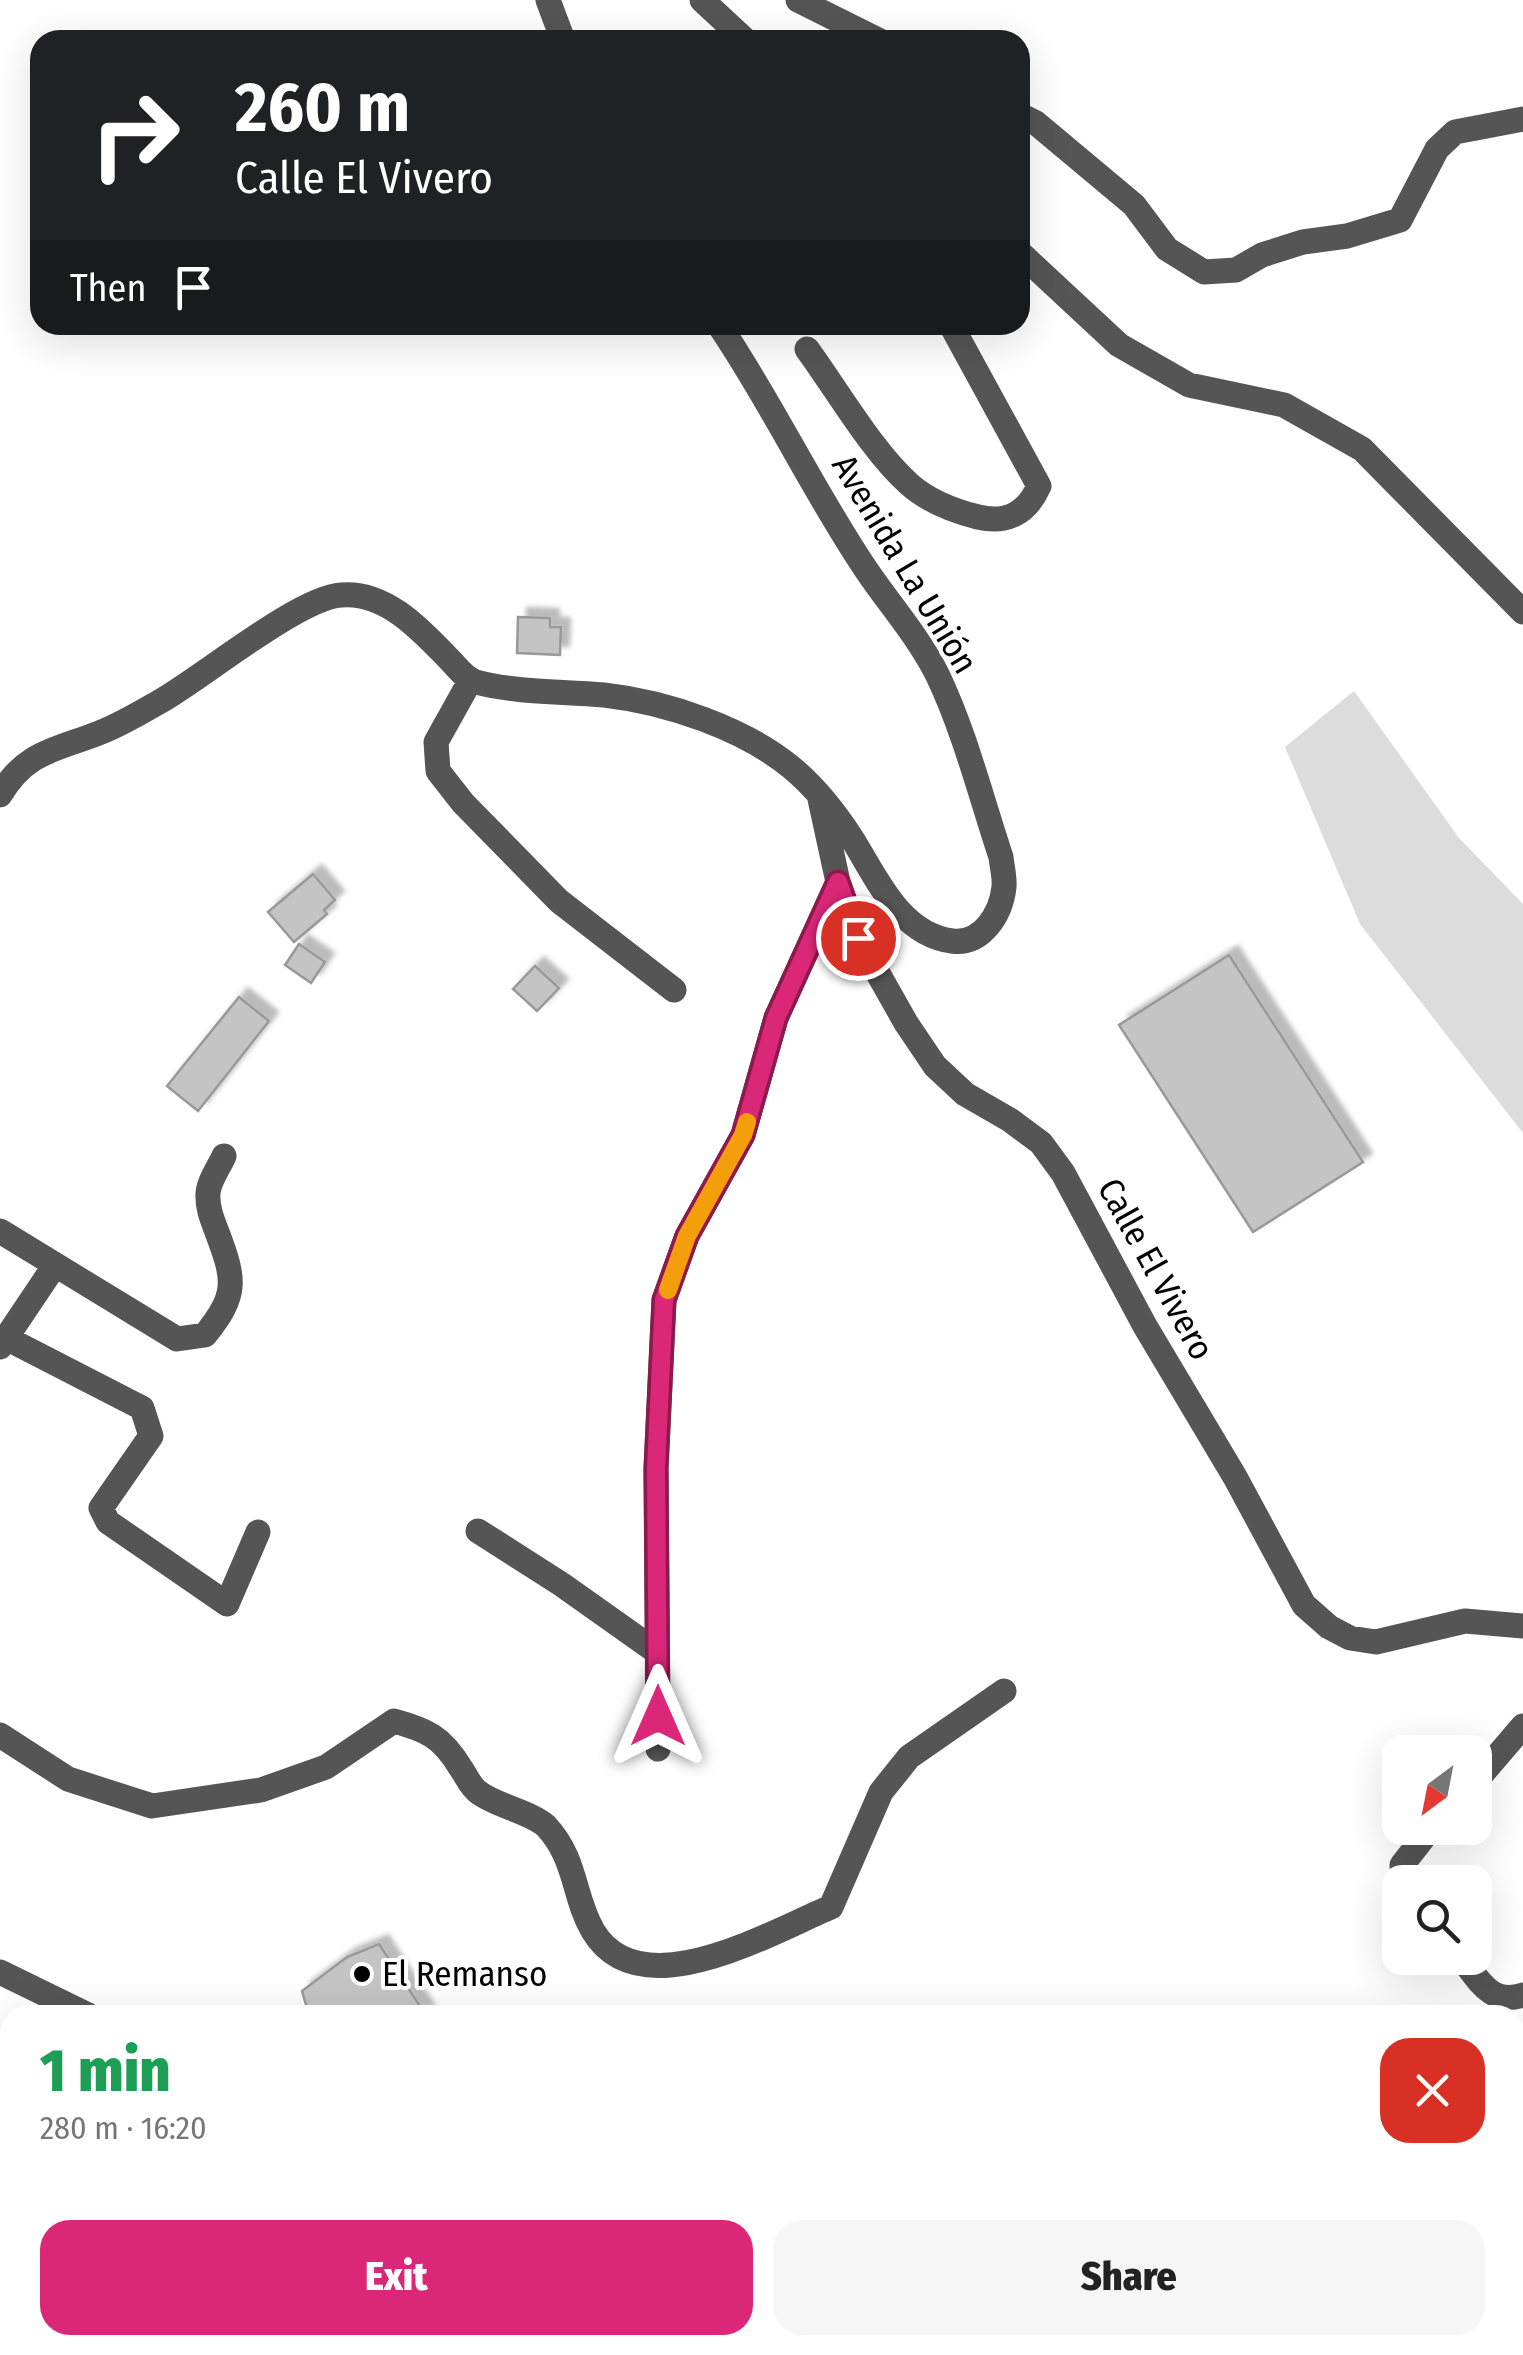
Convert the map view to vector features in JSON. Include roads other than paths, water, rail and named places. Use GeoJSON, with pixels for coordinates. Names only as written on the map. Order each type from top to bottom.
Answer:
{"type":"FeatureCollection","features":[{"type":"Feature","properties":{"kind":"street"},"geometry":{"type":"LineString","coordinates":[[548,0],[559,30]]}},
{"type":"Feature","properties":{"kind":"street"},"geometry":{"type":"LineString","coordinates":[[702,0],[734,30]]}},
{"type":"Feature","properties":{"kind":"street"},"geometry":{"type":"LineString","coordinates":[[798,0],[858,30]]}},
{"type":"Feature","properties":{"kind":"street"},"geometry":{"type":"LineString","coordinates":[[1030,120],[1134,204],[1167,249],[1204,272],[1236,270],[1262,255],[1304,242],[1347,236],[1400,220],[1437,149],[1455,132],[1523,119]]}},
{"type":"Feature","properties":{"kind":"street"},"geometry":{"type":"LineString","coordinates":[[1030,262],[1119,345],[1190,385],[1284,405],[1362,449],[1523,612]]}},
{"type":"Feature","properties":{"kind":"street","name":"Avenida La Unión"},"geometry":{"type":"LineString","coordinates":[[470,681],[609,696],[708,720],[750,738],[819,792],[898,910],[928,935],[956,942],[984,933],[996,914],[1004,887],[1001,857],[937,676],[902,617],[866,569],[758,382],[726,335]]}},
{"type":"Feature","properties":{"kind":"street"},"geometry":{"type":"LineString","coordinates":[[808,348],[891,465],[912,487],[953,511],[990,520],[1016,516],[1031,505],[1039,486],[956,335]]}},
{"type":"Feature","properties":{"kind":"street"},"geometry":{"type":"LineString","coordinates":[[0,795],[10,778],[39,754],[98,734],[137,715],[178,692],[306,605],[341,594],[374,600],[411,620],[470,681],[436,742],[438,771],[462,803],[560,901],[674,990]]}},
{"type":"Feature","properties":{"kind":"street","name":"Calle El Vivero"},"geometry":{"type":"LineString","coordinates":[[819,792],[838,882],[858,938],[934,1066],[965,1094],[1041,1143],[1063,1173],[1304,1605],[1329,1627],[1350,1638],[1376,1642],[1465,1621],[1523,1626]]}},
{"type":"Feature","properties":{"kind":"street"},"geometry":{"type":"LineString","coordinates":[[658,1749],[656,1468],[664,1300],[687,1236],[743,1135],[776,1018],[838,882]]}},
{"type":"Feature","properties":{"kind":"street"},"geometry":{"type":"LineString","coordinates":[[0,1231],[177,1339],[205,1335],[227,1308],[232,1281],[208,1200],[208,1188],[224,1156]]}},
{"type":"Feature","properties":{"kind":"street"},"geometry":{"type":"LineString","coordinates":[[55,1266],[3,1342],[142,1408],[151,1436],[101,1508],[108,1522],[227,1604],[258,1532]]}},
{"type":"Feature","properties":{"kind":"street"},"geometry":{"type":"LineString","coordinates":[[478,1531],[658,1652]]}},
{"type":"Feature","properties":{"kind":"street"},"geometry":{"type":"LineString","coordinates":[[0,1735],[68,1779],[152,1806],[261,1790],[326,1766],[394,1721],[429,1731],[451,1752],[474,1790],[544,1824],[567,1856],[593,1931],[616,1955],[650,1966],[705,1961],[831,1907],[881,1792],[908,1757],[1004,1691]]}},
{"type":"Feature","properties":{"kind":"street"},"geometry":{"type":"LineString","coordinates":[[1492,1762],[1523,1726]]}},
{"type":"Feature","properties":{"kind":"street"},"geometry":{"type":"LineString","coordinates":[[0,1972],[68,2005]]}},
{"type":"Feature","properties":{"kind":"street"},"geometry":{"type":"LineString","coordinates":[[1475,1975],[1491,1995],[1508,1999],[1523,1994]]}},
{"type":"Feature","properties":{"kind":"place","name":"El Remanso"},"geometry":{"type":"Point","coordinates":[362,1974]}}]}
